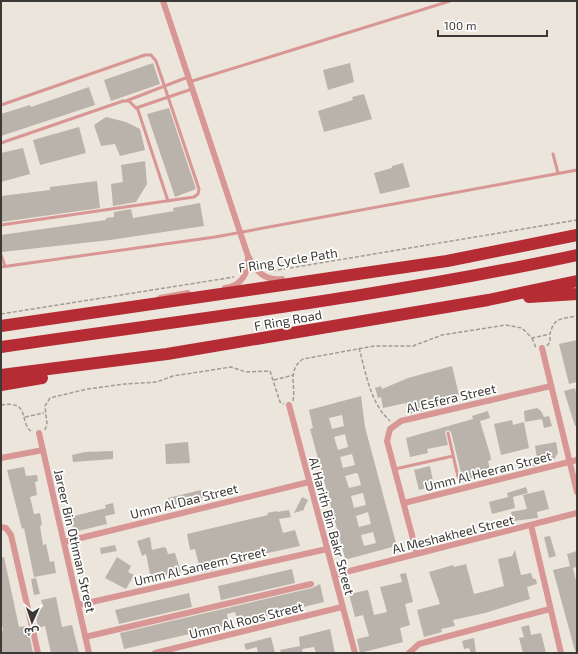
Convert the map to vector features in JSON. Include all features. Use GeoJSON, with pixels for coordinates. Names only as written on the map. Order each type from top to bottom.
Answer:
{"type":"FeatureCollection","features":[{"type":"Feature","properties":{"kind":"highway"},"geometry":{"type":"LineString","coordinates":[[1,326],[340,278],[447,261],[577,235]]}},
{"type":"Feature","properties":{"kind":"highway","name":"F Ring Road"},"geometry":{"type":"LineString","coordinates":[[1,347],[329,300],[516,268],[577,255]]}},
{"type":"Feature","properties":{"kind":"highway","name":"F Ring Road"},"geometry":{"type":"LineString","coordinates":[[1,375],[167,354],[488,300],[577,281]]}},
{"type":"Feature","properties":{"kind":"highway"},"geometry":{"type":"LineString","coordinates":[[488,300],[577,294]]}},
{"type":"Feature","properties":{"kind":"highway"},"geometry":{"type":"LineString","coordinates":[[1,385],[167,354]]}},
{"type":"Feature","properties":{"kind":"street"},"geometry":{"type":"LineString","coordinates":[[163,1],[248,256],[259,273],[267,278],[277,280],[320,275],[340,278]]}},
{"type":"Feature","properties":{"kind":"street"},"geometry":{"type":"LineString","coordinates":[[147,305],[168,296],[228,288],[238,283],[245,275],[248,256]]}},
{"type":"Feature","properties":{"kind":"street"},"geometry":{"type":"LineString","coordinates":[[542,348],[577,492]]}},
{"type":"Feature","properties":{"kind":"street","name":"Al Esfera Street"},"geometry":{"type":"LineString","coordinates":[[417,554],[388,441],[388,434],[394,424],[401,421],[551,386]]}},
{"type":"Feature","properties":{"kind":"street","name":"Al Harith Bin Bakr Street"},"geometry":{"type":"LineString","coordinates":[[289,406],[355,653]]}},
{"type":"Feature","properties":{"kind":"street","name":"Jareer Bin Othman Street"},"geometry":{"type":"LineString","coordinates":[[39,433],[89,653]]}},
{"type":"Feature","properties":{"kind":"street"},"geometry":{"type":"LineString","coordinates":[[1,458],[43,450]]}},
{"type":"Feature","properties":{"kind":"street","name":"Umm Al Heeran Street"},"geometry":{"type":"LineString","coordinates":[[404,503],[577,460]]}},
{"type":"Feature","properties":{"kind":"street","name":"Umm Al Daa Street"},"geometry":{"type":"LineString","coordinates":[[64,542],[309,482]]}},
{"type":"Feature","properties":{"kind":"street","name":"Al Meshakheel Street"},"geometry":{"type":"LineString","coordinates":[[334,575],[577,513]]}},
{"type":"Feature","properties":{"kind":"street"},"geometry":{"type":"LineString","coordinates":[[531,525],[561,653]]}},
{"type":"Feature","properties":{"kind":"street"},"geometry":{"type":"LineString","coordinates":[[1,527],[6,528],[11,535],[38,653]]}},
{"type":"Feature","properties":{"kind":"street","name":"Umm Al Saneem Street"},"geometry":{"type":"LineString","coordinates":[[78,605],[327,549]]}},
{"type":"Feature","properties":{"kind":"street"},"geometry":{"type":"LineString","coordinates":[[85,637],[311,584]]}},
{"type":"Feature","properties":{"kind":"street","name":"Umm Al Roos Street"},"geometry":{"type":"LineString","coordinates":[[155,653],[342,607]]}},
{"type":"Feature","properties":{"kind":"street"},"geometry":{"type":"LineString","coordinates":[[409,653],[419,644],[550,609]]}},
{"type":"Feature","properties":{"kind":"lane"},"geometry":{"type":"LineString","coordinates":[[1,143],[126,101],[165,86],[450,1]]}},
{"type":"Feature","properties":{"kind":"lane"},"geometry":{"type":"LineString","coordinates":[[1,106],[148,55],[155,59],[199,189],[198,194],[194,197],[1,226]]}},
{"type":"Feature","properties":{"kind":"lane"},"geometry":{"type":"LineString","coordinates":[[136,108],[192,89]]}},
{"type":"Feature","properties":{"kind":"lane"},"geometry":{"type":"LineString","coordinates":[[126,101],[132,103],[136,108],[168,201]]}},
{"type":"Feature","properties":{"kind":"lane"},"geometry":{"type":"LineString","coordinates":[[553,154],[558,173]]}},
{"type":"Feature","properties":{"kind":"lane"},"geometry":{"type":"LineString","coordinates":[[1,267],[240,233],[577,170]]}},
{"type":"Feature","properties":{"kind":"lane"},"geometry":{"type":"LineString","coordinates":[[1,255],[5,266]]}},
{"type":"Feature","properties":{"kind":"lane"},"geometry":{"type":"LineString","coordinates":[[448,433],[458,477]]}},
{"type":"Feature","properties":{"kind":"lane"},"geometry":{"type":"LineString","coordinates":[[395,469],[453,456]]}},
{"type":"Feature","properties":{"kind":"path","name":"F Ring Cycle Path"},"geometry":{"type":"LineString","coordinates":[[259,273],[577,220]]}},
{"type":"Feature","properties":{"kind":"path","name":"F Ring Cycle Path"},"geometry":{"type":"LineString","coordinates":[[1,314],[245,275]]}},
{"type":"Feature","properties":{"kind":"path"},"geometry":{"type":"LineString","coordinates":[[1,405],[14,404],[20,408],[30,432],[39,433],[44,431],[46,428],[44,413],[46,402],[50,398],[118,385],[157,382],[174,376],[225,368],[236,368],[246,372],[268,370],[274,380],[280,402],[289,406],[293,402],[294,398],[293,375],[297,363],[303,359],[374,346],[413,346],[442,335],[506,325],[522,328],[532,338],[550,334],[556,321],[577,316]]}},
{"type":"Feature","properties":{"kind":"path"},"geometry":{"type":"LineString","coordinates":[[359,348],[376,405],[394,424]]}},
{"type":"Feature","properties":{"kind":"path"},"geometry":{"type":"LineString","coordinates":[[274,380],[293,375]]}},
{"type":"Feature","properties":{"kind":"path"},"geometry":{"type":"LineString","coordinates":[[25,417],[44,413]]}},
{"type":"Feature","properties":{"kind":"building"},"geometry":{"type":"Polygon","coordinates":[[[153,63],[160,84],[111,101],[104,80],[153,63]]]}},
{"type":"Feature","properties":{"kind":"building"},"geometry":{"type":"Polygon","coordinates":[[[350,63],[354,82],[328,90],[323,70],[350,63]]]}},
{"type":"Feature","properties":{"kind":"building"},"geometry":{"type":"Polygon","coordinates":[[[89,87],[95,105],[1,136],[1,114],[30,105],[31,107],[89,87]]]}},
{"type":"Feature","properties":{"kind":"building"},"geometry":{"type":"Polygon","coordinates":[[[364,94],[372,119],[324,132],[318,111],[353,100],[352,97],[364,94]]]}},
{"type":"Feature","properties":{"kind":"building"},"geometry":{"type":"Polygon","coordinates":[[[169,108],[196,189],[175,197],[147,114],[169,108]]]}},
{"type":"Feature","properties":{"kind":"building"},"geometry":{"type":"Polygon","coordinates":[[[106,117],[126,122],[140,129],[145,150],[120,156],[115,144],[101,146],[94,125],[106,117]]]}},
{"type":"Feature","properties":{"kind":"building"},"geometry":{"type":"Polygon","coordinates":[[[79,127],[86,153],[40,165],[33,140],[79,127]]]}},
{"type":"Feature","properties":{"kind":"building"},"geometry":{"type":"Polygon","coordinates":[[[23,148],[30,174],[1,182],[1,153],[23,148]]]}},
{"type":"Feature","properties":{"kind":"building"},"geometry":{"type":"Polygon","coordinates":[[[145,161],[147,184],[136,202],[113,206],[111,184],[123,182],[121,165],[145,161]]]}},
{"type":"Feature","properties":{"kind":"building"},"geometry":{"type":"Polygon","coordinates":[[[403,163],[410,187],[380,194],[374,173],[403,163]]]}},
{"type":"Feature","properties":{"kind":"building"},"geometry":{"type":"Polygon","coordinates":[[[97,181],[100,208],[1,222],[1,196],[50,190],[50,187],[97,181]]]}},
{"type":"Feature","properties":{"kind":"building"},"geometry":{"type":"Polygon","coordinates":[[[200,203],[204,226],[110,240],[2,252],[1,235],[106,220],[106,218],[114,217],[114,212],[131,209],[133,218],[174,211],[173,208],[200,203]]]}},
{"type":"Feature","properties":{"kind":"building"},"geometry":{"type":"Polygon","coordinates":[[[577,340],[577,382],[569,384],[559,344],[577,340]]]}},
{"type":"Feature","properties":{"kind":"building"},"geometry":{"type":"Polygon","coordinates":[[[452,366],[459,395],[422,403],[423,411],[408,414],[406,403],[383,408],[381,397],[378,398],[375,388],[381,386],[382,389],[408,378],[452,366]]]}},
{"type":"Feature","properties":{"kind":"building"},"geometry":{"type":"Polygon","coordinates":[[[575,388],[577,397],[577,426],[575,426],[564,391],[575,388]]]}},
{"type":"Feature","properties":{"kind":"building"},"geometry":{"type":"Polygon","coordinates":[[[361,396],[365,427],[396,546],[348,559],[345,558],[310,429],[313,428],[309,410],[361,396]],[[342,415],[329,418],[332,429],[344,426],[342,415]],[[345,434],[334,437],[338,450],[348,447],[345,434]],[[352,454],[340,457],[343,468],[355,465],[352,454]],[[356,473],[345,476],[349,488],[361,485],[358,474],[356,473]],[[363,493],[351,496],[354,508],[366,505],[363,493]],[[368,512],[356,516],[359,527],[371,524],[368,512]],[[373,532],[361,535],[364,546],[376,543],[373,532]]]}},
{"type":"Feature","properties":{"kind":"building"},"geometry":{"type":"Polygon","coordinates":[[[537,408],[541,411],[544,417],[549,416],[552,426],[544,428],[542,419],[525,422],[524,411],[537,408]]]}},
{"type":"Feature","properties":{"kind":"building"},"geometry":{"type":"Polygon","coordinates":[[[488,411],[490,418],[480,421],[490,454],[491,460],[488,461],[491,475],[463,481],[451,432],[448,430],[445,432],[448,445],[427,449],[428,453],[410,457],[406,438],[473,419],[472,416],[488,411]]]}},
{"type":"Feature","properties":{"kind":"building"},"geometry":{"type":"Polygon","coordinates":[[[512,420],[513,425],[524,422],[529,448],[501,455],[494,424],[512,420]]]}},
{"type":"Feature","properties":{"kind":"building"},"geometry":{"type":"Polygon","coordinates":[[[188,442],[190,463],[166,464],[165,444],[188,442]]]}},
{"type":"Feature","properties":{"kind":"building"},"geometry":{"type":"Polygon","coordinates":[[[556,442],[558,453],[553,461],[518,470],[516,464],[537,459],[535,446],[556,442]]]}},
{"type":"Feature","properties":{"kind":"building"},"geometry":{"type":"Polygon","coordinates":[[[113,451],[113,459],[73,462],[72,455],[85,452],[113,451]]]}},
{"type":"Feature","properties":{"kind":"building"},"geometry":{"type":"Polygon","coordinates":[[[430,466],[434,486],[419,490],[414,470],[430,466]]]}},
{"type":"Feature","properties":{"kind":"building"},"geometry":{"type":"Polygon","coordinates":[[[24,467],[26,476],[37,475],[38,481],[35,482],[37,495],[30,497],[34,514],[40,513],[42,525],[40,526],[43,545],[46,544],[50,562],[54,561],[56,573],[34,577],[24,528],[22,529],[7,470],[24,467]]]}},
{"type":"Feature","properties":{"kind":"building"},"geometry":{"type":"Polygon","coordinates":[[[526,487],[528,493],[513,497],[515,508],[492,514],[489,502],[508,497],[507,493],[526,487]]]}},
{"type":"Feature","properties":{"kind":"building"},"geometry":{"type":"Polygon","coordinates":[[[201,490],[203,498],[170,506],[168,498],[201,490]]]}},
{"type":"Feature","properties":{"kind":"building"},"geometry":{"type":"Polygon","coordinates":[[[544,490],[549,509],[537,512],[538,518],[513,521],[511,512],[527,509],[523,495],[544,490]]]}},
{"type":"Feature","properties":{"kind":"building"},"geometry":{"type":"Polygon","coordinates":[[[302,497],[308,500],[304,510],[294,513],[302,497]]]}},
{"type":"Feature","properties":{"kind":"building"},"geometry":{"type":"Polygon","coordinates":[[[113,503],[115,514],[105,516],[107,524],[74,532],[70,517],[106,508],[105,505],[113,503]]]}},
{"type":"Feature","properties":{"kind":"building"},"geometry":{"type":"Polygon","coordinates":[[[289,510],[291,517],[279,519],[283,533],[295,530],[300,546],[249,557],[248,552],[215,560],[217,569],[201,573],[195,549],[190,550],[187,534],[268,515],[267,513],[289,510]]]}},
{"type":"Feature","properties":{"kind":"building"},"geometry":{"type":"Polygon","coordinates":[[[550,536],[556,556],[549,558],[544,537],[550,536]]]}},
{"type":"Feature","properties":{"kind":"building"},"geometry":{"type":"Polygon","coordinates":[[[150,537],[152,550],[164,547],[166,548],[168,554],[175,553],[181,572],[151,579],[146,554],[142,556],[137,541],[150,537]]]}},
{"type":"Feature","properties":{"kind":"building"},"geometry":{"type":"Polygon","coordinates":[[[115,545],[117,551],[101,554],[100,548],[115,545]]]}},
{"type":"Feature","properties":{"kind":"building"},"geometry":{"type":"Polygon","coordinates":[[[515,550],[521,575],[531,573],[533,579],[536,579],[537,584],[527,587],[530,599],[485,613],[453,620],[455,626],[441,629],[442,632],[424,637],[417,610],[440,604],[429,572],[453,565],[454,567],[466,564],[474,594],[486,591],[504,586],[498,559],[512,556],[515,550]]]}},
{"type":"Feature","properties":{"kind":"building"},"geometry":{"type":"Polygon","coordinates":[[[577,551],[577,567],[573,568],[577,585],[577,651],[575,651],[553,570],[570,566],[567,554],[577,551]]]}},
{"type":"Feature","properties":{"kind":"building"},"geometry":{"type":"Polygon","coordinates":[[[4,557],[19,627],[25,626],[26,634],[29,633],[33,653],[1,653],[1,631],[3,631],[1,620],[1,558],[4,557]]]}},
{"type":"Feature","properties":{"kind":"building"},"geometry":{"type":"Polygon","coordinates":[[[117,557],[131,566],[128,572],[134,575],[126,589],[105,578],[117,557]]]}},
{"type":"Feature","properties":{"kind":"building"},"geometry":{"type":"Polygon","coordinates":[[[292,569],[295,583],[221,600],[218,586],[292,569]]]}},
{"type":"Feature","properties":{"kind":"building"},"geometry":{"type":"Polygon","coordinates":[[[406,573],[413,602],[405,604],[410,625],[400,628],[403,642],[360,653],[357,639],[369,636],[363,615],[355,617],[349,594],[368,590],[374,615],[387,612],[380,587],[402,582],[400,574],[406,573]]]}},
{"type":"Feature","properties":{"kind":"building"},"geometry":{"type":"Polygon","coordinates":[[[36,578],[40,594],[34,595],[31,579],[36,578]]]}},
{"type":"Feature","properties":{"kind":"building"},"geometry":{"type":"Polygon","coordinates":[[[320,584],[324,602],[238,623],[235,612],[227,614],[229,625],[124,649],[120,633],[312,588],[320,584]]]}},
{"type":"Feature","properties":{"kind":"building"},"geometry":{"type":"Polygon","coordinates":[[[189,593],[192,607],[119,624],[115,610],[189,593]]]}},
{"type":"Feature","properties":{"kind":"building"},"geometry":{"type":"Polygon","coordinates":[[[56,597],[62,627],[72,625],[79,653],[51,653],[45,626],[38,628],[35,610],[43,607],[41,600],[56,597]]]}},
{"type":"Feature","properties":{"kind":"building"},"geometry":{"type":"Polygon","coordinates":[[[529,625],[531,635],[541,633],[546,653],[523,653],[519,638],[524,637],[521,627],[529,625]]]}},
{"type":"Feature","properties":{"kind":"building"},"geometry":{"type":"Polygon","coordinates":[[[330,629],[335,653],[316,653],[314,647],[302,649],[303,653],[281,653],[280,650],[300,646],[299,637],[330,629]]]}},
{"type":"Feature","properties":{"kind":"building"},"geometry":{"type":"Polygon","coordinates":[[[271,637],[275,653],[258,653],[257,647],[246,650],[244,644],[271,637]]]}},
{"type":"Feature","properties":{"kind":"building"},"geometry":{"type":"Polygon","coordinates":[[[474,638],[476,653],[471,653],[469,648],[464,649],[462,641],[474,638]]]}}]}
